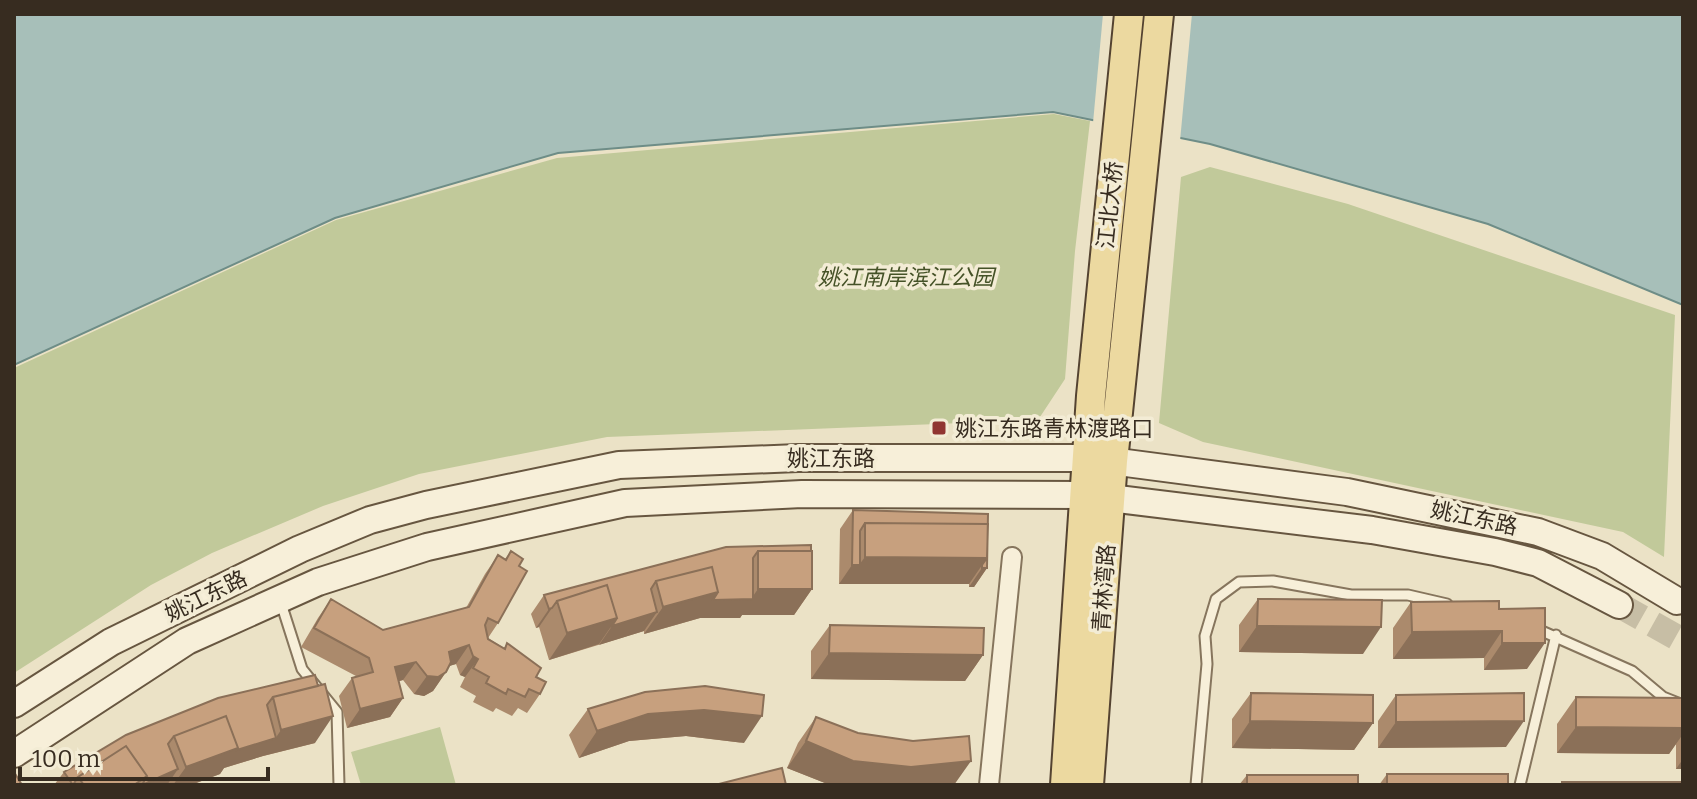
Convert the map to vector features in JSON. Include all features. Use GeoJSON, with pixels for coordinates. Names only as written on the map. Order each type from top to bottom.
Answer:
{"type":"FeatureCollection","features":[{"type":"Feature","properties":{"kind":"main road","name":"江北大桥"},"geometry":{"type":"LineString","coordinates":[[1091,396],[1129,14]]}},
{"type":"Feature","properties":{"kind":"main road","name":"江北大桥"},"geometry":{"type":"LineString","coordinates":[[1120,391],[1159,14]]}},
{"type":"Feature","properties":{"kind":"main road","name":"青林湾路"},"geometry":{"type":"LineString","coordinates":[[1100,460],[1120,391]]}},
{"type":"Feature","properties":{"kind":"main road","name":"青林湾路"},"geometry":{"type":"LineString","coordinates":[[1086,784],[1100,460],[1091,396]]}},
{"type":"Feature","properties":{"kind":"main road","name":"姚江东路"},"geometry":{"type":"LineString","coordinates":[[14,704],[111,642],[300,549],[370,520],[426,505],[619,465],[798,458],[1100,460],[1347,492],[1538,532],[1602,556],[1677,601]]}},
{"type":"Feature","properties":{"kind":"main road","name":"姚江东路"},"geometry":{"type":"LineString","coordinates":[[14,754],[187,641],[318,582],[427,547],[625,503],[802,494],[1098,496],[1372,530],[1495,552],[1538,563],[1619,605]]}},
{"type":"Feature","properties":{"kind":"street"},"geometry":{"type":"LineString","coordinates":[[989,785],[1012,557]]}},
{"type":"Feature","properties":{"kind":"lane"},"geometry":{"type":"LineString","coordinates":[[1196,785],[1207,664],[1205,636],[1216,599],[1239,582],[1273,581],[1376,597],[1408,595],[1465,608]]}},
{"type":"Feature","properties":{"kind":"lane"},"geometry":{"type":"LineString","coordinates":[[280,600],[302,669],[337,712],[339,785]]}},
{"type":"Feature","properties":{"kind":"lane"},"geometry":{"type":"LineString","coordinates":[[1517,623],[1556,635],[1632,671],[1663,697],[1683,705]]}},
{"type":"Feature","properties":{"kind":"lane"},"geometry":{"type":"LineString","coordinates":[[1520,785],[1556,635]]}},
{"type":"Feature","properties":{"kind":"green space","name":"姚江南岸滨江公园"},"geometry":{"type":"Polygon","coordinates":[[[1054,114],[1090,121],[1065,379],[1038,420],[607,437],[419,474],[323,506],[212,553],[151,585],[14,673],[14,368],[336,220],[557,158],[1054,114]]]}},
{"type":"Feature","properties":{"kind":"green space"},"geometry":{"type":"Polygon","coordinates":[[[1210,167],[1348,204],[1675,315],[1664,557],[1623,532],[1203,442],[1159,423],[1181,177],[1210,167]]]}},
{"type":"Feature","properties":{"kind":"green space"},"geometry":{"type":"Polygon","coordinates":[[[440,727],[456,785],[361,785],[351,752],[440,727]]]}},
{"type":"Feature","properties":{"kind":"water"},"geometry":{"type":"Polygon","coordinates":[[[14,14],[1683,14],[1683,305],[1488,224],[1210,144],[1053,112],[558,153],[335,218],[14,365],[14,14]]]}},
{"type":"Feature","properties":{"kind":"pier"},"geometry":{"type":"Polygon","coordinates":[[[1103,14],[1192,14],[1180,141],[1093,123],[1103,14]]]}},
{"type":"Feature","properties":{"kind":"building"},"geometry":{"type":"Polygon","coordinates":[[[853,510],[988,514],[988,524],[865,523],[860,531],[860,565],[852,565],[853,510]]]}},
{"type":"Feature","properties":{"kind":"building"},"geometry":{"type":"Polygon","coordinates":[[[865,523],[988,524],[987,558],[865,557],[865,523]]]}},
{"type":"Feature","properties":{"kind":"building"},"geometry":{"type":"Polygon","coordinates":[[[811,545],[811,551],[758,551],[753,558],[753,599],[713,600],[718,592],[712,567],[656,581],[651,589],[657,612],[612,626],[617,618],[607,585],[557,601],[549,609],[544,595],[726,547],[811,545]]]}},
{"type":"Feature","properties":{"kind":"building"},"geometry":{"type":"Polygon","coordinates":[[[511,551],[523,559],[519,566],[527,571],[498,623],[488,618],[485,625],[488,639],[505,649],[507,643],[541,668],[536,677],[546,682],[540,694],[529,689],[525,697],[508,689],[506,694],[486,683],[489,677],[473,668],[478,659],[473,656],[469,645],[449,652],[451,662],[446,672],[438,677],[427,676],[416,662],[395,667],[403,698],[360,709],[352,678],[373,672],[369,658],[314,628],[331,599],[383,630],[469,607],[498,555],[506,560],[511,551]]]}},
{"type":"Feature","properties":{"kind":"building"},"geometry":{"type":"Polygon","coordinates":[[[758,551],[812,551],[812,589],[758,589],[758,551]]]}},
{"type":"Feature","properties":{"kind":"building"},"geometry":{"type":"Polygon","coordinates":[[[712,567],[718,592],[663,607],[656,581],[712,567]]]}},
{"type":"Feature","properties":{"kind":"building"},"geometry":{"type":"Polygon","coordinates":[[[607,585],[617,618],[567,633],[557,601],[607,585]]]}},
{"type":"Feature","properties":{"kind":"building"},"geometry":{"type":"Polygon","coordinates":[[[1258,599],[1382,600],[1381,627],[1257,626],[1258,599]]]}},
{"type":"Feature","properties":{"kind":"building"},"geometry":{"type":"Polygon","coordinates":[[[1499,601],[1499,609],[1545,608],[1545,643],[1502,643],[1502,631],[1412,632],[1411,602],[1499,601]]]}},
{"type":"Feature","properties":{"kind":"building"},"geometry":{"type":"Polygon","coordinates":[[[830,625],[984,628],[983,655],[829,653],[830,625]]]}},
{"type":"Feature","properties":{"kind":"building"},"geometry":{"type":"Polygon","coordinates":[[[315,675],[318,686],[273,697],[267,705],[276,738],[237,750],[226,716],[174,736],[168,744],[178,769],[142,785],[147,776],[126,746],[78,777],[73,785],[64,772],[126,735],[218,698],[315,675]]]}},
{"type":"Feature","properties":{"kind":"building"},"geometry":{"type":"Polygon","coordinates":[[[325,684],[333,716],[281,730],[273,697],[325,684]]]}},
{"type":"Feature","properties":{"kind":"building"},"geometry":{"type":"Polygon","coordinates":[[[705,686],[764,695],[762,716],[704,710],[648,714],[597,731],[588,709],[645,692],[705,686]]]}},
{"type":"Feature","properties":{"kind":"building"},"geometry":{"type":"Polygon","coordinates":[[[1251,693],[1373,695],[1373,723],[1250,721],[1251,693]]]}},
{"type":"Feature","properties":{"kind":"building"},"geometry":{"type":"Polygon","coordinates":[[[1524,693],[1524,721],[1396,722],[1396,695],[1524,693]]]}},
{"type":"Feature","properties":{"kind":"building"},"geometry":{"type":"Polygon","coordinates":[[[1576,697],[1683,698],[1683,728],[1576,727],[1576,697]]]}},
{"type":"Feature","properties":{"kind":"building"},"geometry":{"type":"Polygon","coordinates":[[[226,716],[238,748],[186,767],[174,736],[226,716]]]}},
{"type":"Feature","properties":{"kind":"building"},"geometry":{"type":"Polygon","coordinates":[[[816,717],[858,733],[913,741],[969,736],[971,761],[911,767],[853,761],[806,741],[816,717]]]}},
{"type":"Feature","properties":{"kind":"building"},"geometry":{"type":"Polygon","coordinates":[[[126,746],[147,776],[134,785],[84,785],[78,777],[126,746]]]}},
{"type":"Feature","properties":{"kind":"building"},"geometry":{"type":"Polygon","coordinates":[[[782,768],[786,785],[715,785],[782,768]]]}},
{"type":"Feature","properties":{"kind":"building"},"geometry":{"type":"Polygon","coordinates":[[[14,772],[22,785],[14,785],[14,772]]]}},
{"type":"Feature","properties":{"kind":"building"},"geometry":{"type":"Polygon","coordinates":[[[1387,774],[1508,774],[1508,785],[1387,785],[1387,774]]]}},
{"type":"Feature","properties":{"kind":"building"},"geometry":{"type":"Polygon","coordinates":[[[1247,775],[1358,775],[1358,785],[1247,785],[1247,775]]]}},
{"type":"Feature","properties":{"kind":"building"},"geometry":{"type":"Polygon","coordinates":[[[1562,782],[1683,782],[1683,785],[1562,785],[1562,782]]]}},
{"type":"Feature","properties":{"kind":"tunnel"},"geometry":{"type":"LineString","coordinates":[[1619,605],[1683,641]]}},
{"type":"Feature","properties":{"kind":"place","name":"姚江东路青林渡路口"},"geometry":{"type":"Point","coordinates":[939,428]}}]}
